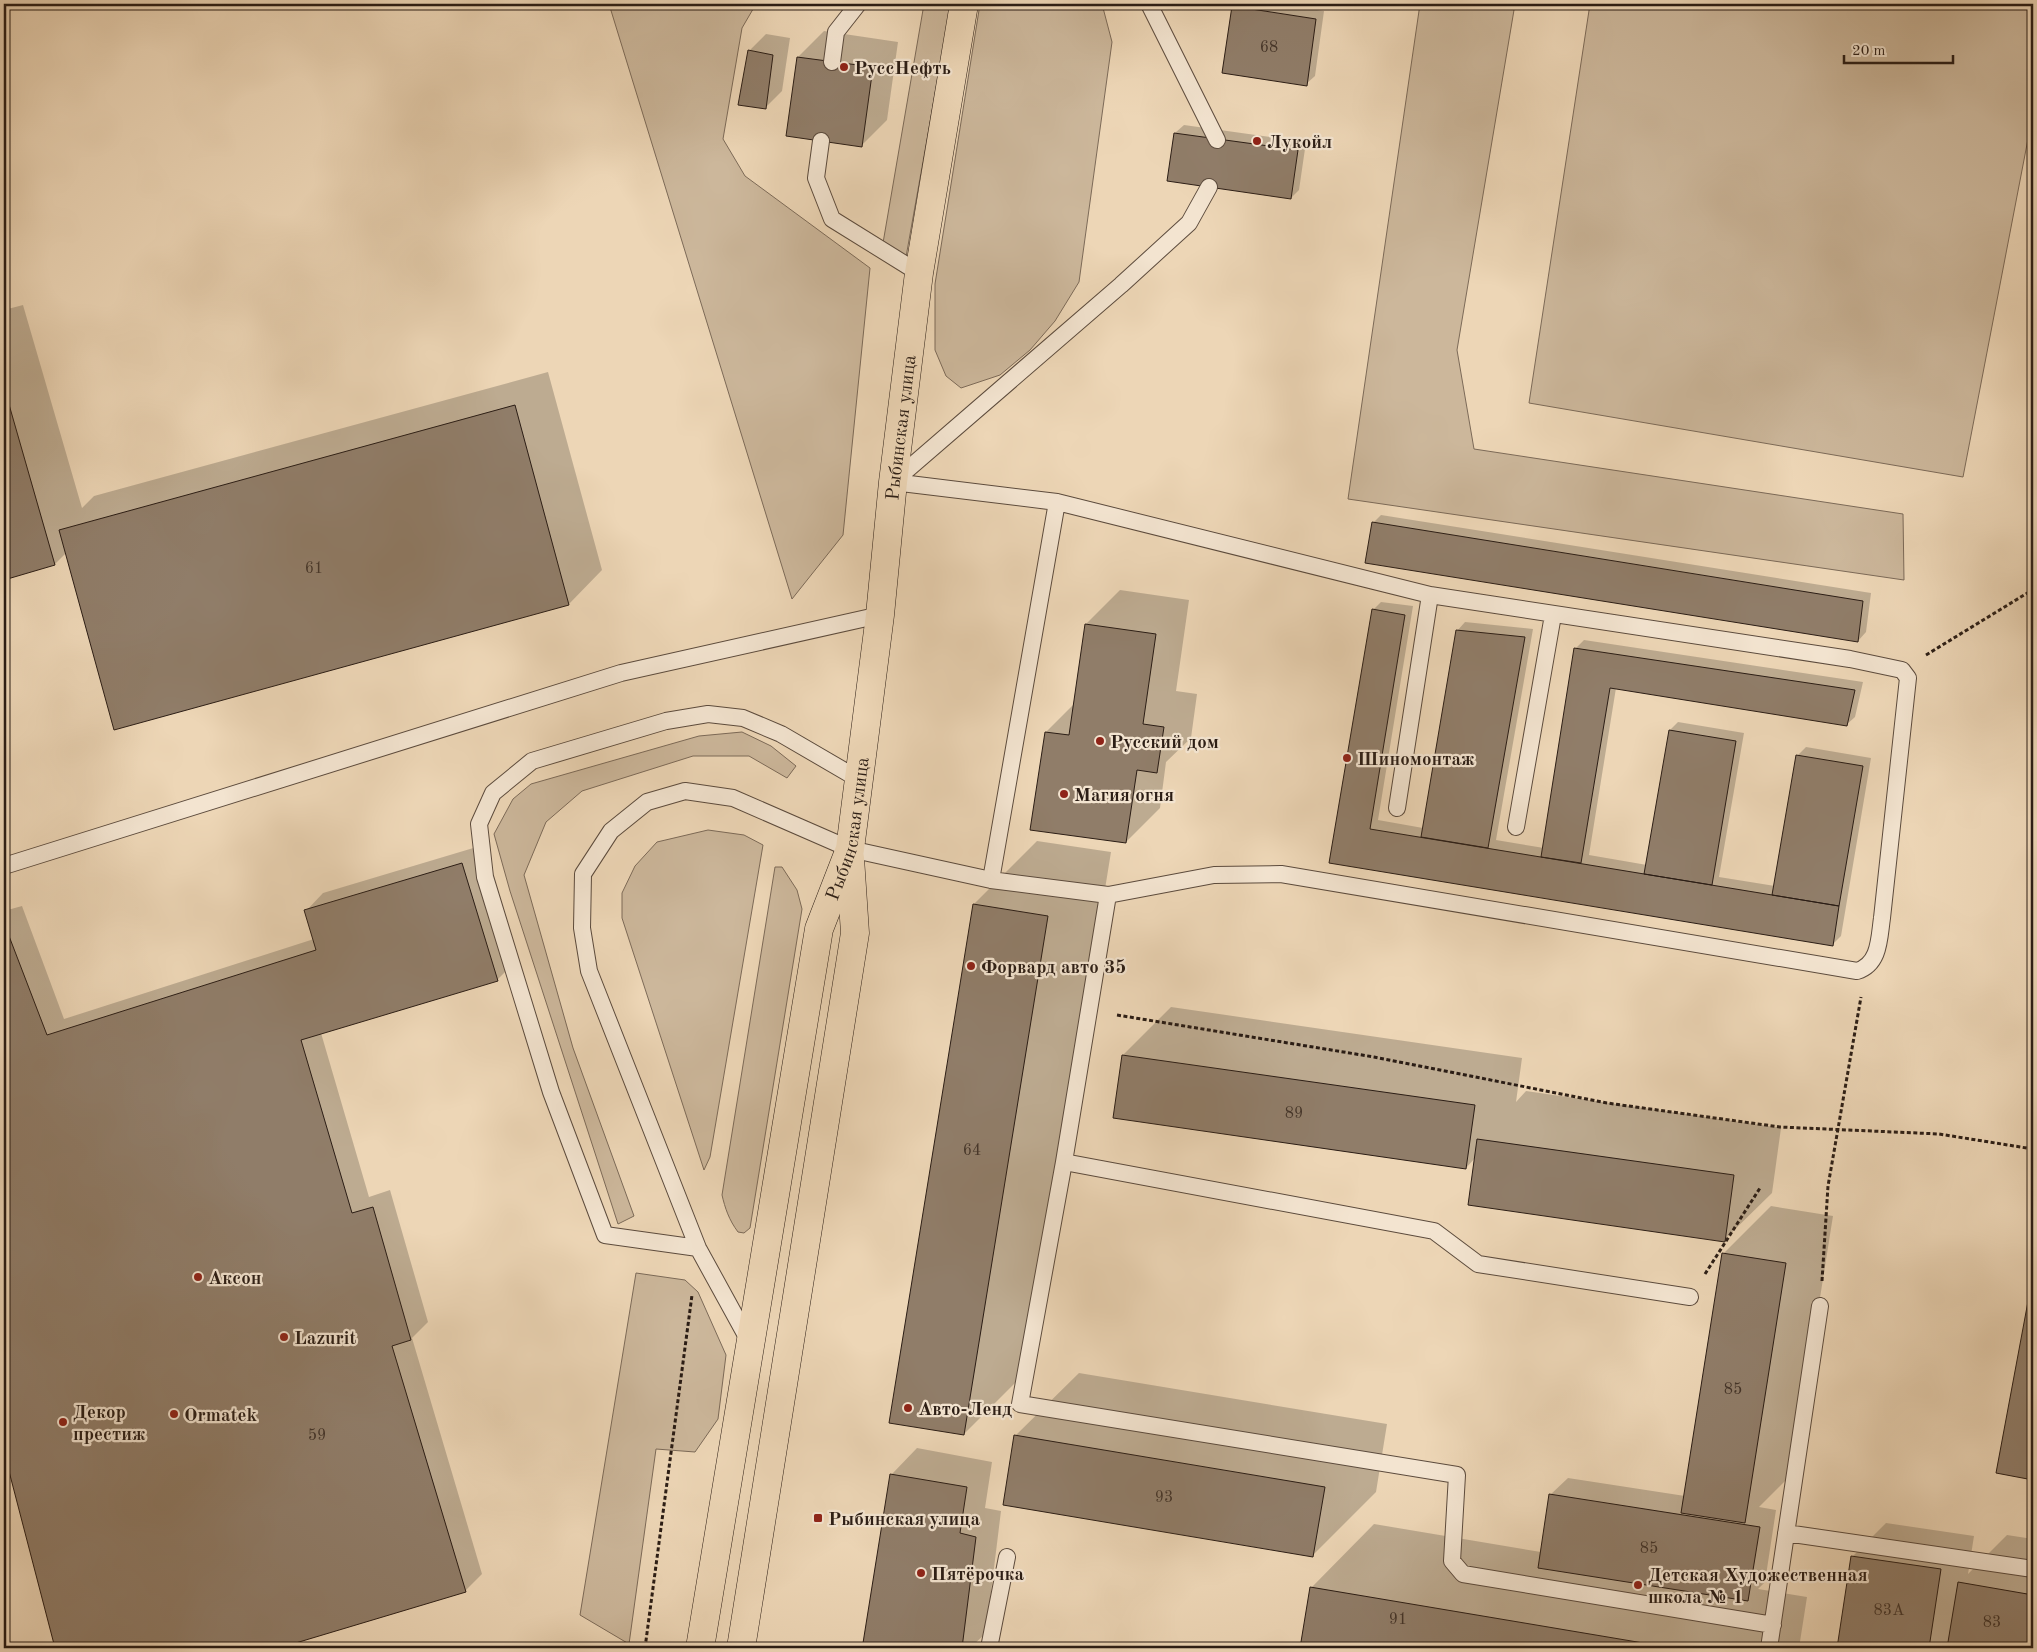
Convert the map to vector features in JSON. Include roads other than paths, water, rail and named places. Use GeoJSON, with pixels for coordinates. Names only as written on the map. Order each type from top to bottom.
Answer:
{"type":"FeatureCollection","features":[{"type":"Feature","properties":{"kind":"main road","name":"Рыбинская улица"},"geometry":{"type":"LineString","coordinates":[[700,1648],[818,929],[850,849],[880,615],[893,482],[919,273],[964,4]]}},
{"type":"Feature","properties":{"kind":"main road"},"geometry":{"type":"LineString","coordinates":[[741,1648],[855,933],[850,849]]}},
{"type":"Feature","properties":{"kind":"lane"},"geometry":{"type":"LineString","coordinates":[[832,62],[836,32],[858,4]]}},
{"type":"Feature","properties":{"kind":"lane"},"geometry":{"type":"LineString","coordinates":[[1149,4],[1217,140]]}},
{"type":"Feature","properties":{"kind":"lane"},"geometry":{"type":"LineString","coordinates":[[821,141],[816,178],[832,219],[919,273]]}},
{"type":"Feature","properties":{"kind":"lane"},"geometry":{"type":"LineString","coordinates":[[893,482],[1190,223],[1209,187]]}},
{"type":"Feature","properties":{"kind":"lane"},"geometry":{"type":"LineString","coordinates":[[749,1341],[698,1248],[589,971],[582,928],[584,874],[611,831],[647,802],[685,791],[734,798],[850,849],[991,880],[1108,895],[1214,875],[1281,874],[1858,971],[1866,968],[1873,961],[1878,950],[1908,678],[1902,670],[1850,659],[1430,595],[1057,502],[893,482]]}},
{"type":"Feature","properties":{"kind":"lane"},"geometry":{"type":"LineString","coordinates":[[991,880],[1057,502]]}},
{"type":"Feature","properties":{"kind":"lane"},"geometry":{"type":"LineString","coordinates":[[1397,808],[1430,595]]}},
{"type":"Feature","properties":{"kind":"lane"},"geometry":{"type":"LineString","coordinates":[[4,866],[621,673],[880,615]]}},
{"type":"Feature","properties":{"kind":"lane"},"geometry":{"type":"LineString","coordinates":[[1516,827],[1553,615]]}},
{"type":"Feature","properties":{"kind":"lane"},"geometry":{"type":"LineString","coordinates":[[698,1248],[605,1235],[551,1092],[485,877],[479,824],[493,793],[532,761],[666,721],[708,714],[744,718],[782,734],[860,780]]}},
{"type":"Feature","properties":{"kind":"lane"},"geometry":{"type":"LineString","coordinates":[[1108,895],[1064,1162],[1020,1404],[1457,1475],[1452,1561],[1463,1574],[1773,1625]]}},
{"type":"Feature","properties":{"kind":"lane"},"geometry":{"type":"LineString","coordinates":[[1064,1162],[1434,1231],[1478,1264],[1690,1297]]}},
{"type":"Feature","properties":{"kind":"lane"},"geometry":{"type":"LineString","coordinates":[[1769,1648],[1820,1306]]}},
{"type":"Feature","properties":{"kind":"lane"},"geometry":{"type":"LineString","coordinates":[[1786,1533],[2033,1569]]}},
{"type":"Feature","properties":{"kind":"lane"},"geometry":{"type":"LineString","coordinates":[[989,1648],[1007,1557]]}},
{"type":"Feature","properties":{"kind":"place","name":"РуссНефть"},"geometry":{"type":"Point","coordinates":[844,67]}},
{"type":"Feature","properties":{"kind":"place","name":"Лукойл"},"geometry":{"type":"Point","coordinates":[1257,141]}},
{"type":"Feature","properties":{"kind":"place","name":"Русский дом"},"geometry":{"type":"Point","coordinates":[1100,741]}},
{"type":"Feature","properties":{"kind":"place","name":"Шиномонтаж"},"geometry":{"type":"Point","coordinates":[1347,758]}},
{"type":"Feature","properties":{"kind":"place","name":"Магия огня"},"geometry":{"type":"Point","coordinates":[1064,794]}},
{"type":"Feature","properties":{"kind":"place","name":"Форвард авто 35"},"geometry":{"type":"Point","coordinates":[971,966]}},
{"type":"Feature","properties":{"kind":"place","name":"Аксон"},"geometry":{"type":"Point","coordinates":[198,1277]}},
{"type":"Feature","properties":{"kind":"place","name":"Lazurit"},"geometry":{"type":"Point","coordinates":[284,1337]}},
{"type":"Feature","properties":{"kind":"place","name":"Авто-Ленд"},"geometry":{"type":"Point","coordinates":[908,1408]}},
{"type":"Feature","properties":{"kind":"place","name":"Ormatek"},"geometry":{"type":"Point","coordinates":[174,1414]}},
{"type":"Feature","properties":{"kind":"place","name":"Декор престиж"},"geometry":{"type":"Point","coordinates":[63,1422]}},
{"type":"Feature","properties":{"kind":"place","name":"Рыбинская улица"},"geometry":{"type":"Point","coordinates":[818,1518]}},
{"type":"Feature","properties":{"kind":"place","name":"Пятёрочка"},"geometry":{"type":"Point","coordinates":[921,1573]}},
{"type":"Feature","properties":{"kind":"place","name":"Детская Художественная школа № 1"},"geometry":{"type":"Point","coordinates":[1638,1585]}}]}
